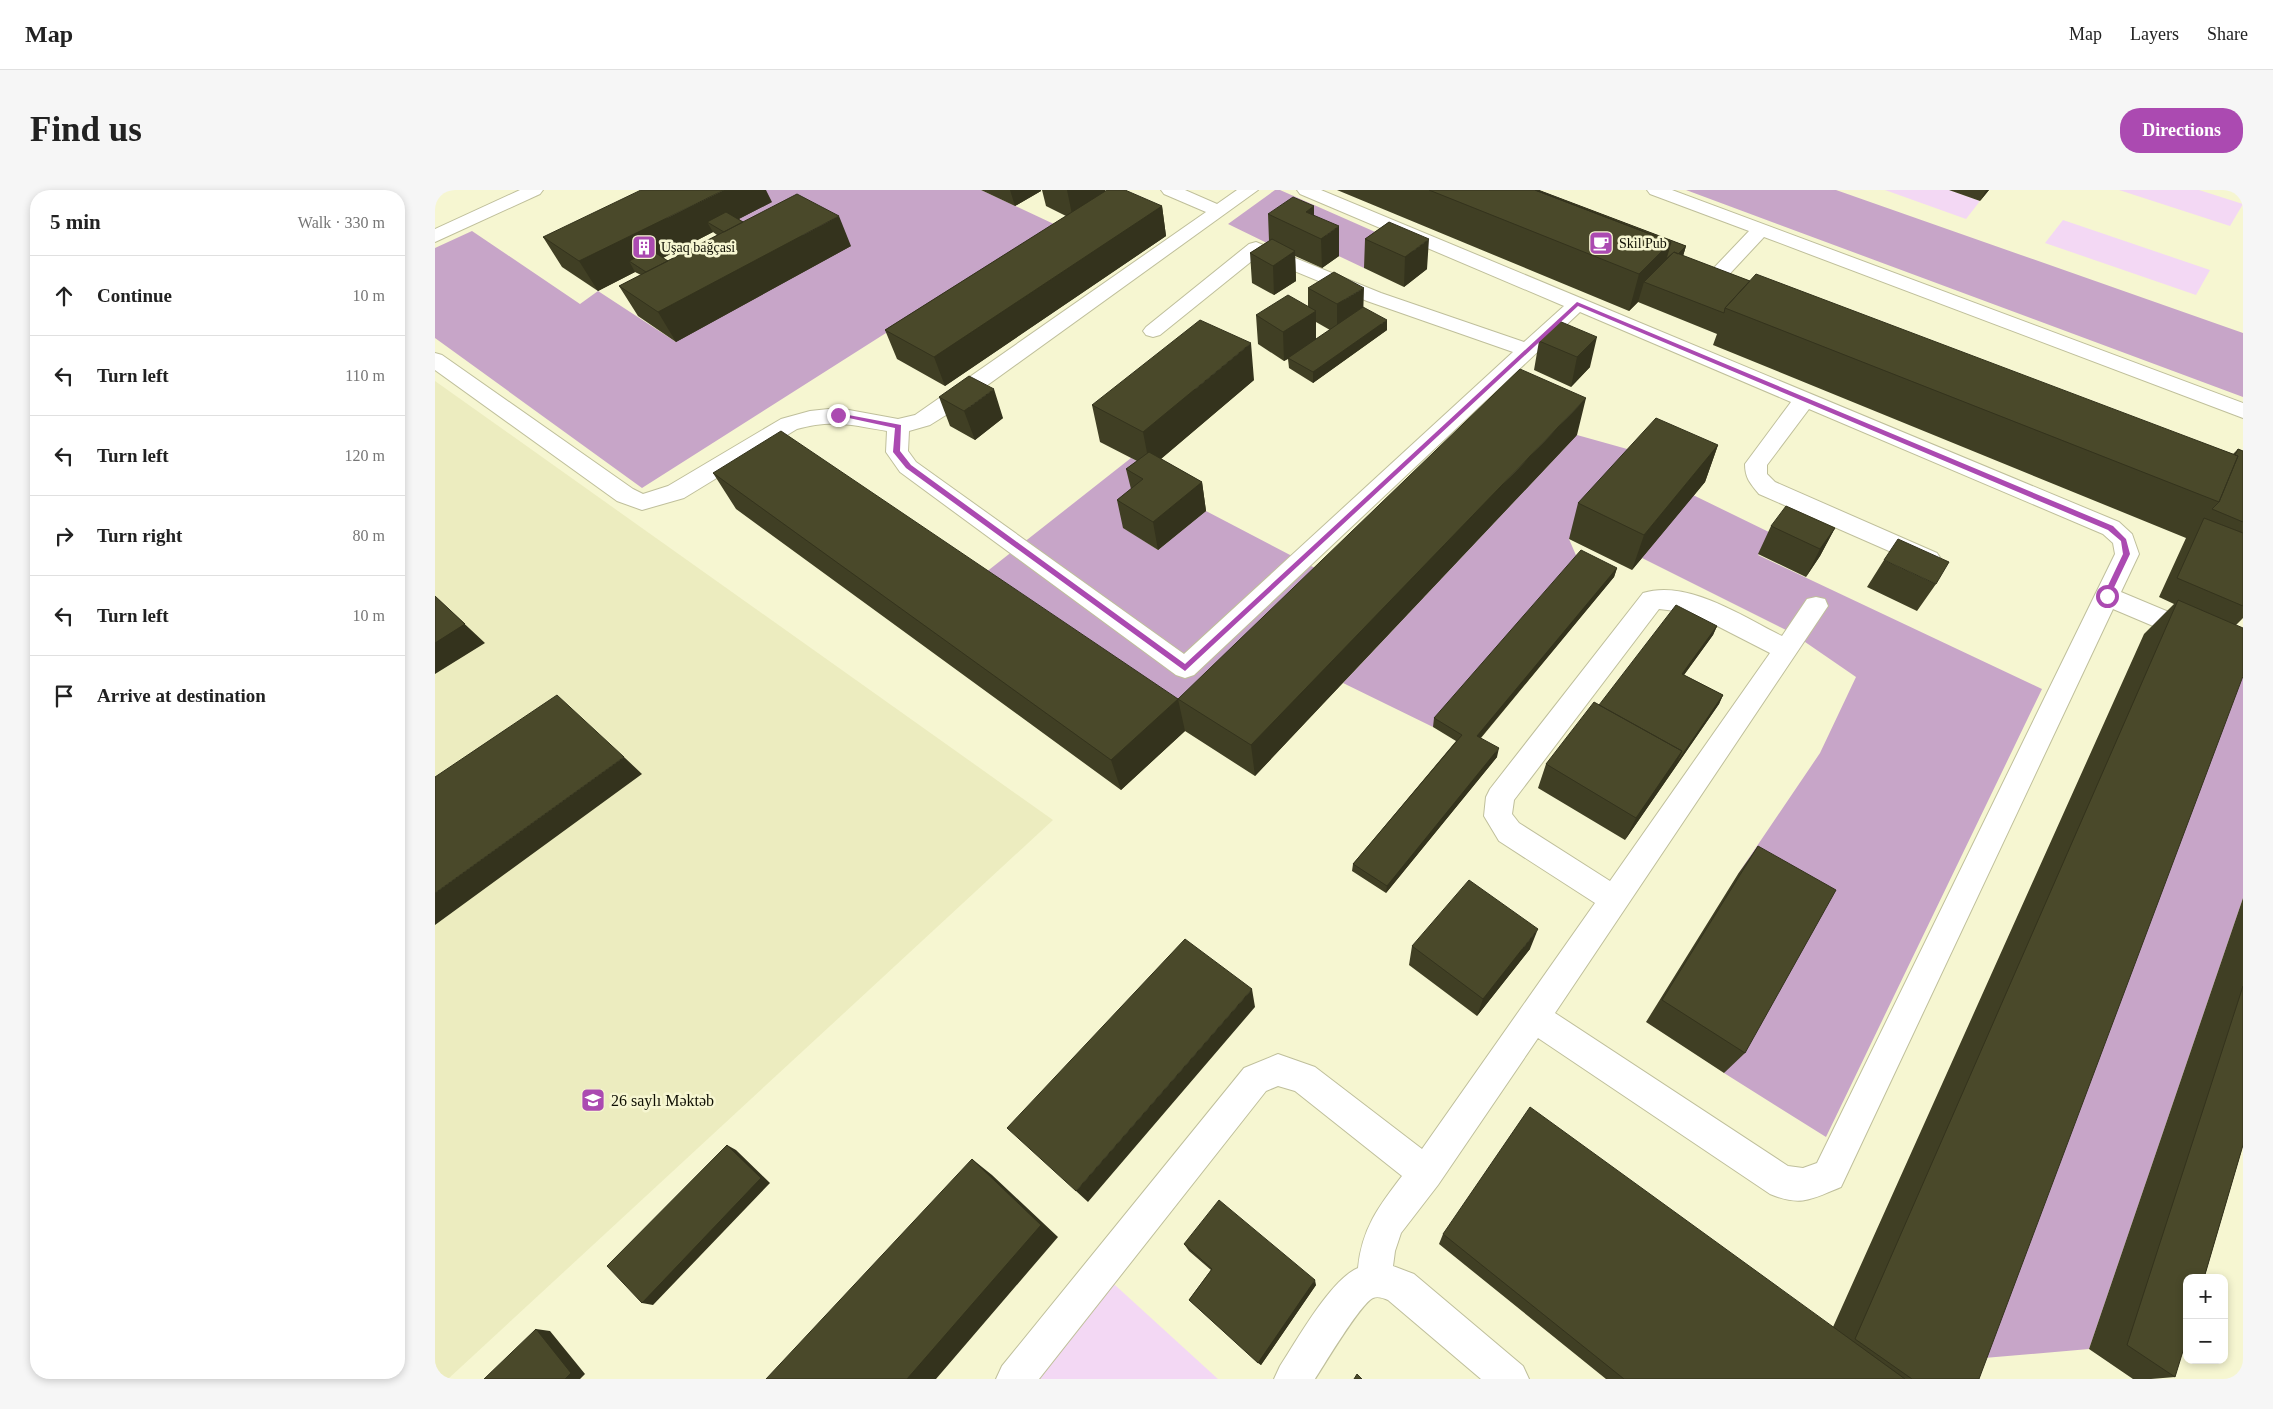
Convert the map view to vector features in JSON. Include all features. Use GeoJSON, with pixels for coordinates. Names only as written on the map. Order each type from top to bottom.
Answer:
{"type":"FeatureCollection","features":[{"type":"Feature","properties":{"kind":"street"},"geometry":{"type":"LineString","coordinates":[[435,236],[534,190]]}},
{"type":"Feature","properties":{"kind":"street"},"geometry":{"type":"LineString","coordinates":[[1170,190],[1219,211]]}},
{"type":"Feature","properties":{"kind":"street"},"geometry":{"type":"LineString","coordinates":[[435,360],[625,495],[642,502],[676,492],[789,424],[810,418],[838,415],[898,426],[921,420],[938,410],[1249,190]]}},
{"type":"Feature","properties":{"kind":"street"},"geometry":{"type":"LineString","coordinates":[[1306,190],[2111,528],[2124,540],[2127,554],[1829,1175],[1803,1186],[1782,1182],[1534,1017]]}},
{"type":"Feature","properties":{"kind":"street"},"geometry":{"type":"LineString","coordinates":[[1656,190],[2243,411]]}},
{"type":"Feature","properties":{"kind":"street"},"geometry":{"type":"LineString","coordinates":[[1716,277],[1761,229]]}},
{"type":"Feature","properties":{"kind":"street"},"geometry":{"type":"LineString","coordinates":[[1153,331],[1256,248],[1374,297],[1527,350]]}},
{"type":"Feature","properties":{"kind":"street"},"geometry":{"type":"LineString","coordinates":[[898,426],[897,452],[909,467],[1185,668],[1577,304]]}},
{"type":"Feature","properties":{"kind":"street"},"geometry":{"type":"LineString","coordinates":[[1805,399],[1756,464],[1756,476],[1767,488],[1944,566]]}},
{"type":"Feature","properties":{"kind":"street"},"geometry":{"type":"LineString","coordinates":[[2107,596],[2243,654]]}},
{"type":"Feature","properties":{"kind":"street"},"geometry":{"type":"LineString","coordinates":[[1615,900],[1509,832],[1498,816],[1499,797],[1652,600],[1671,600],[1697,605],[1786,650]]}},
{"type":"Feature","properties":{"kind":"street"},"geometry":{"type":"LineString","coordinates":[[1374,1279],[1377,1251],[1388,1222],[1426,1173],[1816,606]]}},
{"type":"Feature","properties":{"kind":"street"},"geometry":{"type":"LineString","coordinates":[[1015,1379],[1255,1079],[1278,1070],[1304,1078],[1426,1173]]}},
{"type":"Feature","properties":{"kind":"street"},"geometry":{"type":"LineString","coordinates":[[1293,1379],[1348,1297],[1358,1286],[1374,1279],[1387,1280],[1401,1286],[1510,1379]]}},
{"type":"Feature","properties":{"kind":"shaded area"},"geometry":{"type":"Polygon","coordinates":[[[749,190],[981,190],[1056,225],[642,488],[435,338],[435,248],[472,231],[580,304],[598,291],[676,342],[749,190]]]}},
{"type":"Feature","properties":{"kind":"shaded area"},"geometry":{"type":"Polygon","coordinates":[[[1275,190],[1280,190],[1398,242],[1364,268],[1307,241],[1269,244],[1228,224],[1275,190]]]}},
{"type":"Feature","properties":{"kind":"shaded area"},"geometry":{"type":"Polygon","coordinates":[[[1686,190],[1836,190],[2243,333],[2243,397],[1686,190]]]}},
{"type":"Feature","properties":{"kind":"shaded area"},"geometry":{"type":"Polygon","coordinates":[[[1885,190],[1949,190],[1980,201],[1966,219],[1885,190]]]}},
{"type":"Feature","properties":{"kind":"shaded area"},"geometry":{"type":"Polygon","coordinates":[[[2119,190],[2199,190],[2243,204],[2230,226],[2119,190]]]}},
{"type":"Feature","properties":{"kind":"shaded area"},"geometry":{"type":"Polygon","coordinates":[[[2063,220],[2210,270],[2196,295],[2045,243],[2063,220]]]}},
{"type":"Feature","properties":{"kind":"shaded area","name":"26 saylı Məktəb"},"geometry":{"type":"Polygon","coordinates":[[[435,381],[1053,820],[448,1379],[435,1379],[435,381]]]}},
{"type":"Feature","properties":{"kind":"shaded area"},"geometry":{"type":"Polygon","coordinates":[[[1577,435],[1645,454],[1569,539],[1578,560],[1433,727],[1343,683],[1577,435]]]}},
{"type":"Feature","properties":{"kind":"shaded area"},"geometry":{"type":"Polygon","coordinates":[[[1131,458],[1150,468],[1124,528],[1158,550],[1206,511],[1338,580],[1185,731],[971,584],[1131,458]]]}},
{"type":"Feature","properties":{"kind":"shaded area"},"geometry":{"type":"Polygon","coordinates":[[[1693,495],[1773,534],[1758,555],[2042,689],[1826,1137],[1724,1073],[1812,917],[1738,874],[1820,753],[1856,677],[1792,633],[1642,558],[1693,495]]]}},
{"type":"Feature","properties":{"kind":"shaded area"},"geometry":{"type":"Polygon","coordinates":[[[2221,668],[2243,677],[2243,898],[2089,1349],[1949,1361],[2221,668]]]}},
{"type":"Feature","properties":{"kind":"shaded area"},"geometry":{"type":"Polygon","coordinates":[[[1104,1275],[1218,1379],[1029,1379],[1104,1275]]]}},
{"type":"Feature","properties":{"kind":"building"},"geometry":{"type":"Polygon","coordinates":[[[641,190],[724,190],[579,261],[543,237],[641,190]]]}},
{"type":"Feature","properties":{"kind":"building"},"geometry":{"type":"Polygon","coordinates":[[[1107,190],[1125,190],[1162,206],[934,357],[885,330],[1107,190]]]}},
{"type":"Feature","properties":{"kind":"building"},"geometry":{"type":"Polygon","coordinates":[[[1429,190],[1535,190],[1671,242],[1639,274],[1429,190]]]}},
{"type":"Feature","properties":{"kind":"building"},"geometry":{"type":"Polygon","coordinates":[[[1535,190],[1686,246],[1678,254],[1674,252],[1666,259],[1671,242],[1535,190]]]}},
{"type":"Feature","properties":{"kind":"building"},"geometry":{"type":"Polygon","coordinates":[[[797,194],[839,216],[658,312],[619,286],[797,194]]]}},
{"type":"Feature","properties":{"kind":"building"},"geometry":{"type":"Polygon","coordinates":[[[1293,197],[1314,206],[1306,212],[1339,226],[1321,239],[1268,214],[1293,197]]]}},
{"type":"Feature","properties":{"kind":"building"},"geometry":{"type":"Polygon","coordinates":[[[726,212],[743,222],[724,232],[707,222],[726,212]]]}},
{"type":"Feature","properties":{"kind":"building"},"geometry":{"type":"Polygon","coordinates":[[[1389,222],[1429,239],[1405,257],[1365,239],[1389,222]]]}},
{"type":"Feature","properties":{"kind":"building"},"geometry":{"type":"Polygon","coordinates":[[[1272,239],[1295,251],[1273,266],[1250,253],[1272,239]]]}},
{"type":"Feature","properties":{"kind":"building"},"geometry":{"type":"Polygon","coordinates":[[[651,250],[668,261],[646,272],[629,261],[651,250]]]}},
{"type":"Feature","properties":{"kind":"building"},"geometry":{"type":"Polygon","coordinates":[[[1674,252],[1750,281],[1725,308],[1724,313],[1644,282],[1674,252]]]}},
{"type":"Feature","properties":{"kind":"building"},"geometry":{"type":"Polygon","coordinates":[[[1334,272],[1364,288],[1337,304],[1308,288],[1334,272]]]}},
{"type":"Feature","properties":{"kind":"building"},"geometry":{"type":"Polygon","coordinates":[[[1756,274],[2238,456],[2219,502],[1725,308],[1756,274]]]}},
{"type":"Feature","properties":{"kind":"building"},"geometry":{"type":"Polygon","coordinates":[[[1288,295],[1316,311],[1283,332],[1256,315],[1288,295]]]}},
{"type":"Feature","properties":{"kind":"building"},"geometry":{"type":"Polygon","coordinates":[[[1363,307],[1387,320],[1313,372],[1288,358],[1363,307]]]}},
{"type":"Feature","properties":{"kind":"building"},"geometry":{"type":"Polygon","coordinates":[[[1200,320],[1251,343],[1143,432],[1092,405],[1200,320]]]}},
{"type":"Feature","properties":{"kind":"building"},"geometry":{"type":"Polygon","coordinates":[[[1559,321],[1597,337],[1577,357],[1539,341],[1559,321]]]}},
{"type":"Feature","properties":{"kind":"building"},"geometry":{"type":"Polygon","coordinates":[[[1520,369],[1586,398],[1251,745],[1178,699],[1520,369]]]}},
{"type":"Feature","properties":{"kind":"building"},"geometry":{"type":"Polygon","coordinates":[[[969,376],[994,389],[964,411],[939,397],[969,376]]]}},
{"type":"Feature","properties":{"kind":"building"},"geometry":{"type":"Polygon","coordinates":[[[1656,418],[1718,445],[1644,535],[1578,503],[1656,418]]]}},
{"type":"Feature","properties":{"kind":"building"},"geometry":{"type":"Polygon","coordinates":[[[781,431],[1178,699],[1111,760],[713,473],[781,431]]]}},
{"type":"Feature","properties":{"kind":"building"},"geometry":{"type":"Polygon","coordinates":[[[2238,449],[2243,451],[2243,522],[2212,509],[2219,502],[2238,456],[2235,455],[2238,449]]]}},
{"type":"Feature","properties":{"kind":"building"},"geometry":{"type":"Polygon","coordinates":[[[1149,452],[1202,482],[1153,522],[1117,500],[1143,479],[1126,469],[1149,452]]]}},
{"type":"Feature","properties":{"kind":"building"},"geometry":{"type":"Polygon","coordinates":[[[1786,506],[1835,528],[1820,549],[1771,526],[1786,506]]]}},
{"type":"Feature","properties":{"kind":"building"},"geometry":{"type":"Polygon","coordinates":[[[2204,518],[2243,533],[2243,606],[2177,578],[2204,518]]]}},
{"type":"Feature","properties":{"kind":"building"},"geometry":{"type":"Polygon","coordinates":[[[1898,539],[1949,562],[1936,584],[1884,560],[1898,539]]]}},
{"type":"Feature","properties":{"kind":"building"},"geometry":{"type":"Polygon","coordinates":[[[1581,550],[1617,568],[1477,736],[1499,748],[1387,886],[1353,864],[1462,735],[1434,718],[1581,550]]]}},
{"type":"Feature","properties":{"kind":"building"},"geometry":{"type":"Polygon","coordinates":[[[435,596],[465,624],[435,643],[435,596]]]}},
{"type":"Feature","properties":{"kind":"building"},"geometry":{"type":"Polygon","coordinates":[[[2178,600],[2243,628],[2243,676],[1979,1379],[1912,1379],[1855,1339],[2178,600]]]}},
{"type":"Feature","properties":{"kind":"building"},"geometry":{"type":"Polygon","coordinates":[[[1676,605],[1717,626],[1682,674],[1723,695],[1674,767],[1682,751],[1599,705],[1676,605]]]}},
{"type":"Feature","properties":{"kind":"building"},"geometry":{"type":"Polygon","coordinates":[[[557,695],[624,757],[435,893],[435,777],[557,695]]]}},
{"type":"Feature","properties":{"kind":"building"},"geometry":{"type":"Polygon","coordinates":[[[1594,702],[1682,751],[1636,818],[1546,764],[1594,702]]]}},
{"type":"Feature","properties":{"kind":"building"},"geometry":{"type":"Polygon","coordinates":[[[1758,846],[1836,890],[1745,1053],[1662,1000],[1758,846]]]}},
{"type":"Feature","properties":{"kind":"building"},"geometry":{"type":"Polygon","coordinates":[[[1469,880],[1538,929],[1483,999],[1412,946],[1469,880]]]}},
{"type":"Feature","properties":{"kind":"building"},"geometry":{"type":"Polygon","coordinates":[[[1185,939],[1252,989],[1076,1191],[1007,1128],[1185,939]]]}},
{"type":"Feature","properties":{"kind":"building"},"geometry":{"type":"Polygon","coordinates":[[[2243,986],[2243,1145],[2205,1274],[2183,1274],[2183,1351],[2175,1377],[2127,1345],[2243,986]]]}},
{"type":"Feature","properties":{"kind":"building"},"geometry":{"type":"Polygon","coordinates":[[[1530,1107],[1905,1379],[1624,1379],[1443,1234],[1530,1107]]]}},
{"type":"Feature","properties":{"kind":"building"},"geometry":{"type":"Polygon","coordinates":[[[727,1145],[761,1178],[642,1303],[607,1266],[727,1145]]]}},
{"type":"Feature","properties":{"kind":"building"},"geometry":{"type":"Polygon","coordinates":[[[972,1159],[1041,1225],[907,1379],[766,1379],[972,1159]]]}},
{"type":"Feature","properties":{"kind":"building"},"geometry":{"type":"Polygon","coordinates":[[[1219,1200],[1315,1280],[1258,1363],[1189,1300],[1212,1269],[1184,1244],[1219,1200]]]}},
{"type":"Feature","properties":{"kind":"building"},"geometry":{"type":"Polygon","coordinates":[[[536,1329],[571,1373],[565,1379],[484,1379],[536,1329]]]}},
{"type":"Feature","properties":{"kind":"building"},"geometry":{"type":"Polygon","coordinates":[[[1357,1374],[1362,1379],[1354,1379],[1357,1374]]]}},
{"type":"Feature","properties":{"kind":"place","name":"Skil Pub"},"geometry":{"type":"Point","coordinates":[1601,243]}},
{"type":"Feature","properties":{"kind":"place","name":"Uşaq bağçasi"},"geometry":{"type":"Point","coordinates":[644,247]}},
{"type":"Feature","properties":{"kind":"place","name":"26 saylı Məktəb"},"geometry":{"type":"Point","coordinates":[593,1100]}},
{"type":"Feature","properties":{"kind":"route"},"geometry":{"type":"LineString","coordinates":[[838,415],[898,426],[897,452],[909,467],[1185,668],[1577,304],[2111,528],[2124,540],[2127,554],[2107,596]]}}]}
